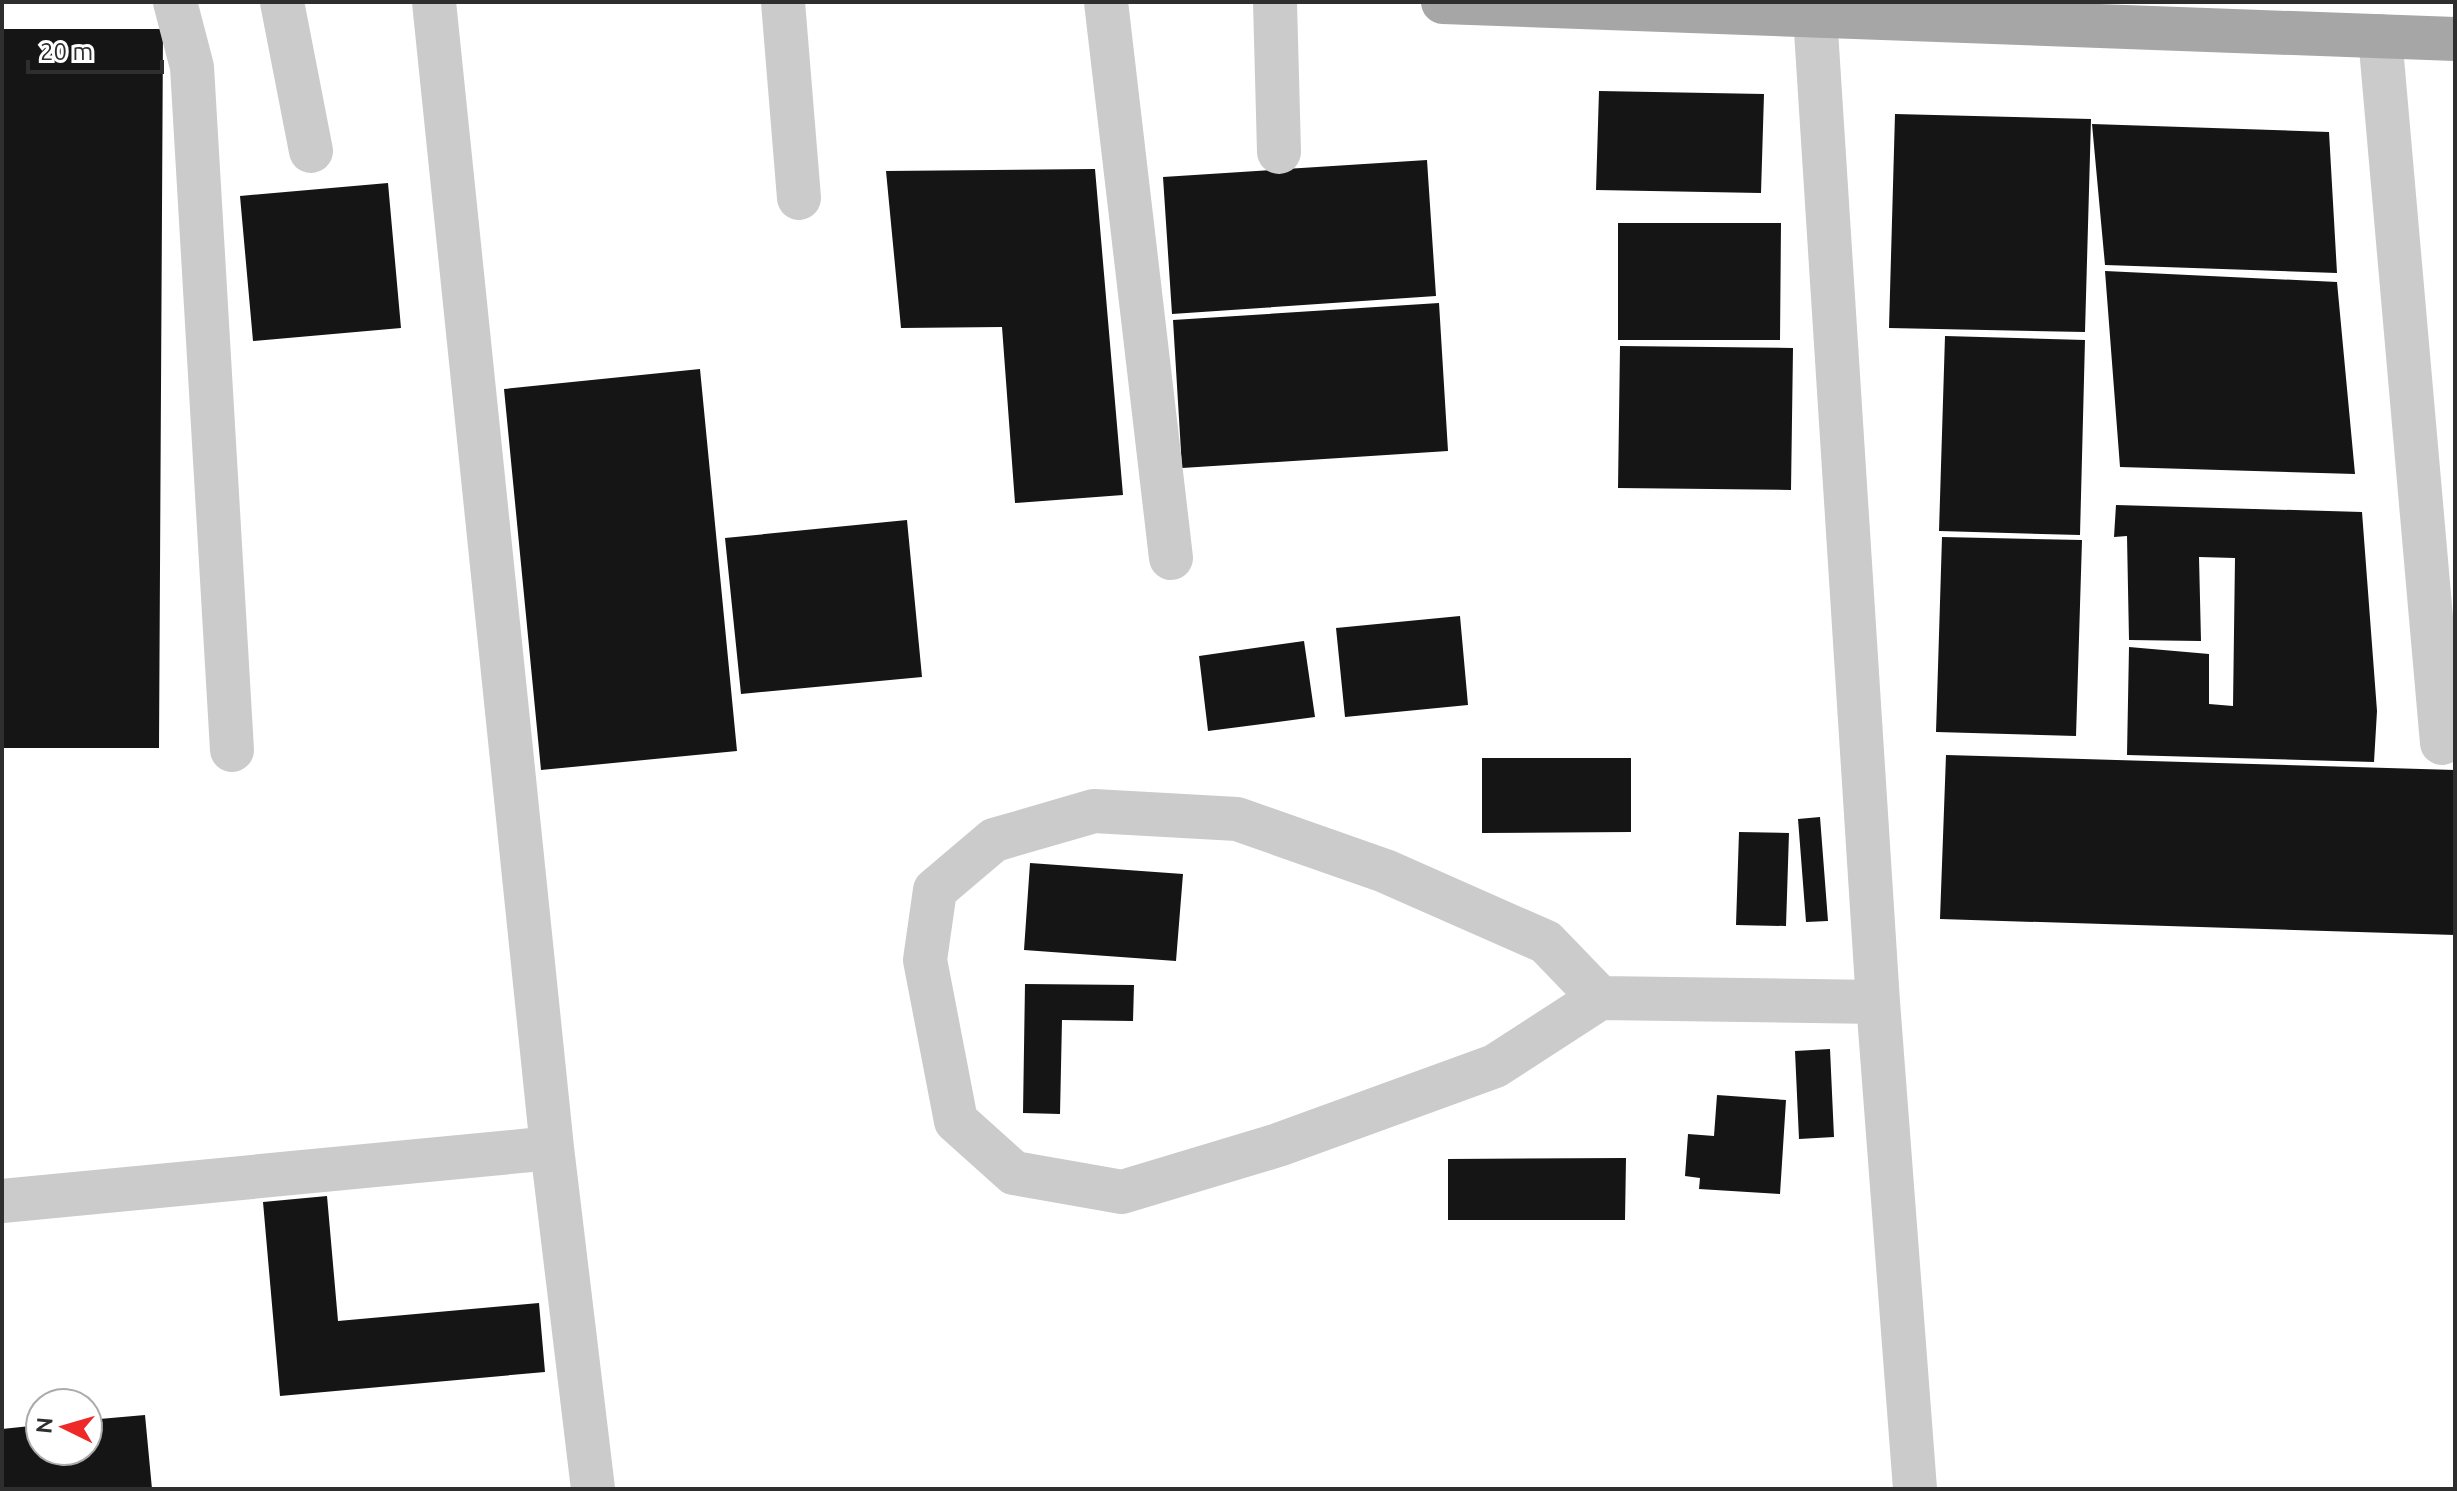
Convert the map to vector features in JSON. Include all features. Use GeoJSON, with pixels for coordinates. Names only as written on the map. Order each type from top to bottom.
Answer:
{"type":"FeatureCollection","features":[{"type":"Feature","properties":{"kind":"main road"},"geometry":{"type":"LineString","coordinates":[[1443,2],[2455,39]]}},
{"type":"Feature","properties":{"kind":"street"},"geometry":{"type":"LineString","coordinates":[[175,2],[192,67],[232,750]]}},
{"type":"Feature","properties":{"kind":"street"},"geometry":{"type":"LineString","coordinates":[[282,2],[311,151]]}},
{"type":"Feature","properties":{"kind":"street"},"geometry":{"type":"LineString","coordinates":[[434,2],[552,1148],[593,1489]]}},
{"type":"Feature","properties":{"kind":"street"},"geometry":{"type":"LineString","coordinates":[[783,2],[799,198]]}},
{"type":"Feature","properties":{"kind":"street"},"geometry":{"type":"LineString","coordinates":[[1106,2],[1171,558]]}},
{"type":"Feature","properties":{"kind":"street"},"geometry":{"type":"LineString","coordinates":[[1275,2],[1279,152]]}},
{"type":"Feature","properties":{"kind":"street"},"geometry":{"type":"LineString","coordinates":[[1815,15],[1878,1002],[1915,1489]]}},
{"type":"Feature","properties":{"kind":"street"},"geometry":{"type":"LineString","coordinates":[[2380,36],[2442,743]]}},
{"type":"Feature","properties":{"kind":"street"},"geometry":{"type":"LineString","coordinates":[[1600,998],[1546,942],[1385,871],[1237,819],[1094,811],[994,840],[935,890],[925,960],[956,1121],[1014,1173],[1122,1192],[1278,1145],[1495,1066],[1600,998],[1878,1002]]}},
{"type":"Feature","properties":{"kind":"street"},"geometry":{"type":"LineString","coordinates":[[2,1201],[552,1148]]}},
{"type":"Feature","properties":{"kind":"building"},"geometry":{"type":"Polygon","coordinates":[[[2,29],[163,29],[159,748],[2,748],[2,29]]]}},
{"type":"Feature","properties":{"kind":"building"},"geometry":{"type":"Polygon","coordinates":[[[1599,91],[1764,94],[1761,193],[1596,190],[1599,91]]]}},
{"type":"Feature","properties":{"kind":"building"},"geometry":{"type":"Polygon","coordinates":[[[1895,114],[2091,119],[2085,332],[1889,328],[1895,114]]]}},
{"type":"Feature","properties":{"kind":"building"},"geometry":{"type":"Polygon","coordinates":[[[2092,124],[2329,132],[2337,273],[2105,265],[2092,124]]]}},
{"type":"Feature","properties":{"kind":"building"},"geometry":{"type":"Polygon","coordinates":[[[1427,160],[1436,296],[1172,314],[1163,177],[1427,160]]]}},
{"type":"Feature","properties":{"kind":"building"},"geometry":{"type":"Polygon","coordinates":[[[1095,169],[1123,495],[1015,503],[1002,327],[901,328],[886,171],[1095,169]]]}},
{"type":"Feature","properties":{"kind":"building"},"geometry":{"type":"Polygon","coordinates":[[[388,183],[401,328],[253,341],[240,196],[388,183]]]}},
{"type":"Feature","properties":{"kind":"building"},"geometry":{"type":"Polygon","coordinates":[[[1618,223],[1781,223],[1780,340],[1618,340],[1618,223]]]}},
{"type":"Feature","properties":{"kind":"building"},"geometry":{"type":"Polygon","coordinates":[[[2105,271],[2337,282],[2355,474],[2120,467],[2105,271]]]}},
{"type":"Feature","properties":{"kind":"building"},"geometry":{"type":"Polygon","coordinates":[[[1439,303],[1448,451],[1182,468],[1173,320],[1439,303]]]}},
{"type":"Feature","properties":{"kind":"building"},"geometry":{"type":"Polygon","coordinates":[[[1945,336],[2085,340],[2080,535],[1939,531],[1945,336]]]}},
{"type":"Feature","properties":{"kind":"building"},"geometry":{"type":"Polygon","coordinates":[[[1620,346],[1793,348],[1791,490],[1618,488],[1620,346]]]}},
{"type":"Feature","properties":{"kind":"building"},"geometry":{"type":"Polygon","coordinates":[[[700,369],[737,751],[541,770],[504,389],[700,369]]]}},
{"type":"Feature","properties":{"kind":"building"},"geometry":{"type":"Polygon","coordinates":[[[2116,505],[2362,512],[2377,711],[2374,762],[2127,755],[2129,647],[2209,654],[2209,704],[2233,706],[2235,558],[2199,557],[2201,641],[2129,640],[2127,536],[2114,537],[2116,505]]]}},
{"type":"Feature","properties":{"kind":"building"},"geometry":{"type":"Polygon","coordinates":[[[907,520],[922,677],[741,694],[725,538],[907,520]]]}},
{"type":"Feature","properties":{"kind":"building"},"geometry":{"type":"Polygon","coordinates":[[[1942,537],[2082,540],[2076,736],[1936,732],[1942,537]]]}},
{"type":"Feature","properties":{"kind":"building"},"geometry":{"type":"Polygon","coordinates":[[[1460,616],[1468,705],[1345,717],[1336,628],[1460,616]]]}},
{"type":"Feature","properties":{"kind":"building"},"geometry":{"type":"Polygon","coordinates":[[[1304,641],[1315,717],[1208,731],[1199,656],[1304,641]]]}},
{"type":"Feature","properties":{"kind":"building"},"geometry":{"type":"Polygon","coordinates":[[[1946,755],[2455,770],[2455,935],[1940,919],[1946,755]]]}},
{"type":"Feature","properties":{"kind":"building"},"geometry":{"type":"Polygon","coordinates":[[[1482,758],[1631,758],[1631,832],[1482,833],[1482,758]]]}},
{"type":"Feature","properties":{"kind":"building"},"geometry":{"type":"Polygon","coordinates":[[[1820,817],[1828,921],[1806,922],[1798,819],[1820,817]]]}},
{"type":"Feature","properties":{"kind":"building"},"geometry":{"type":"Polygon","coordinates":[[[1739,832],[1789,833],[1786,926],[1736,925],[1739,832]]]}},
{"type":"Feature","properties":{"kind":"building"},"geometry":{"type":"Polygon","coordinates":[[[1030,863],[1183,874],[1176,961],[1024,950],[1030,863]]]}},
{"type":"Feature","properties":{"kind":"building"},"geometry":{"type":"Polygon","coordinates":[[[1025,984],[1134,985],[1133,1021],[1062,1020],[1060,1114],[1023,1113],[1025,984]]]}},
{"type":"Feature","properties":{"kind":"building"},"geometry":{"type":"Polygon","coordinates":[[[1830,1049],[1834,1137],[1799,1139],[1795,1051],[1830,1049]]]}},
{"type":"Feature","properties":{"kind":"building"},"geometry":{"type":"Polygon","coordinates":[[[1717,1095],[1786,1100],[1780,1194],[1699,1189],[1700,1178],[1685,1176],[1688,1134],[1714,1136],[1717,1095]]]}},
{"type":"Feature","properties":{"kind":"building"},"geometry":{"type":"Polygon","coordinates":[[[1626,1158],[1625,1220],[1448,1220],[1448,1159],[1626,1158]]]}},
{"type":"Feature","properties":{"kind":"building"},"geometry":{"type":"Polygon","coordinates":[[[327,1196],[338,1321],[539,1303],[545,1372],[280,1396],[263,1202],[327,1196]]]}},
{"type":"Feature","properties":{"kind":"building"},"geometry":{"type":"Polygon","coordinates":[[[145,1415],[152,1489],[2,1489],[2,1429],[24,1427],[24,1467],[104,1467],[104,1419],[145,1415]]]}}]}
